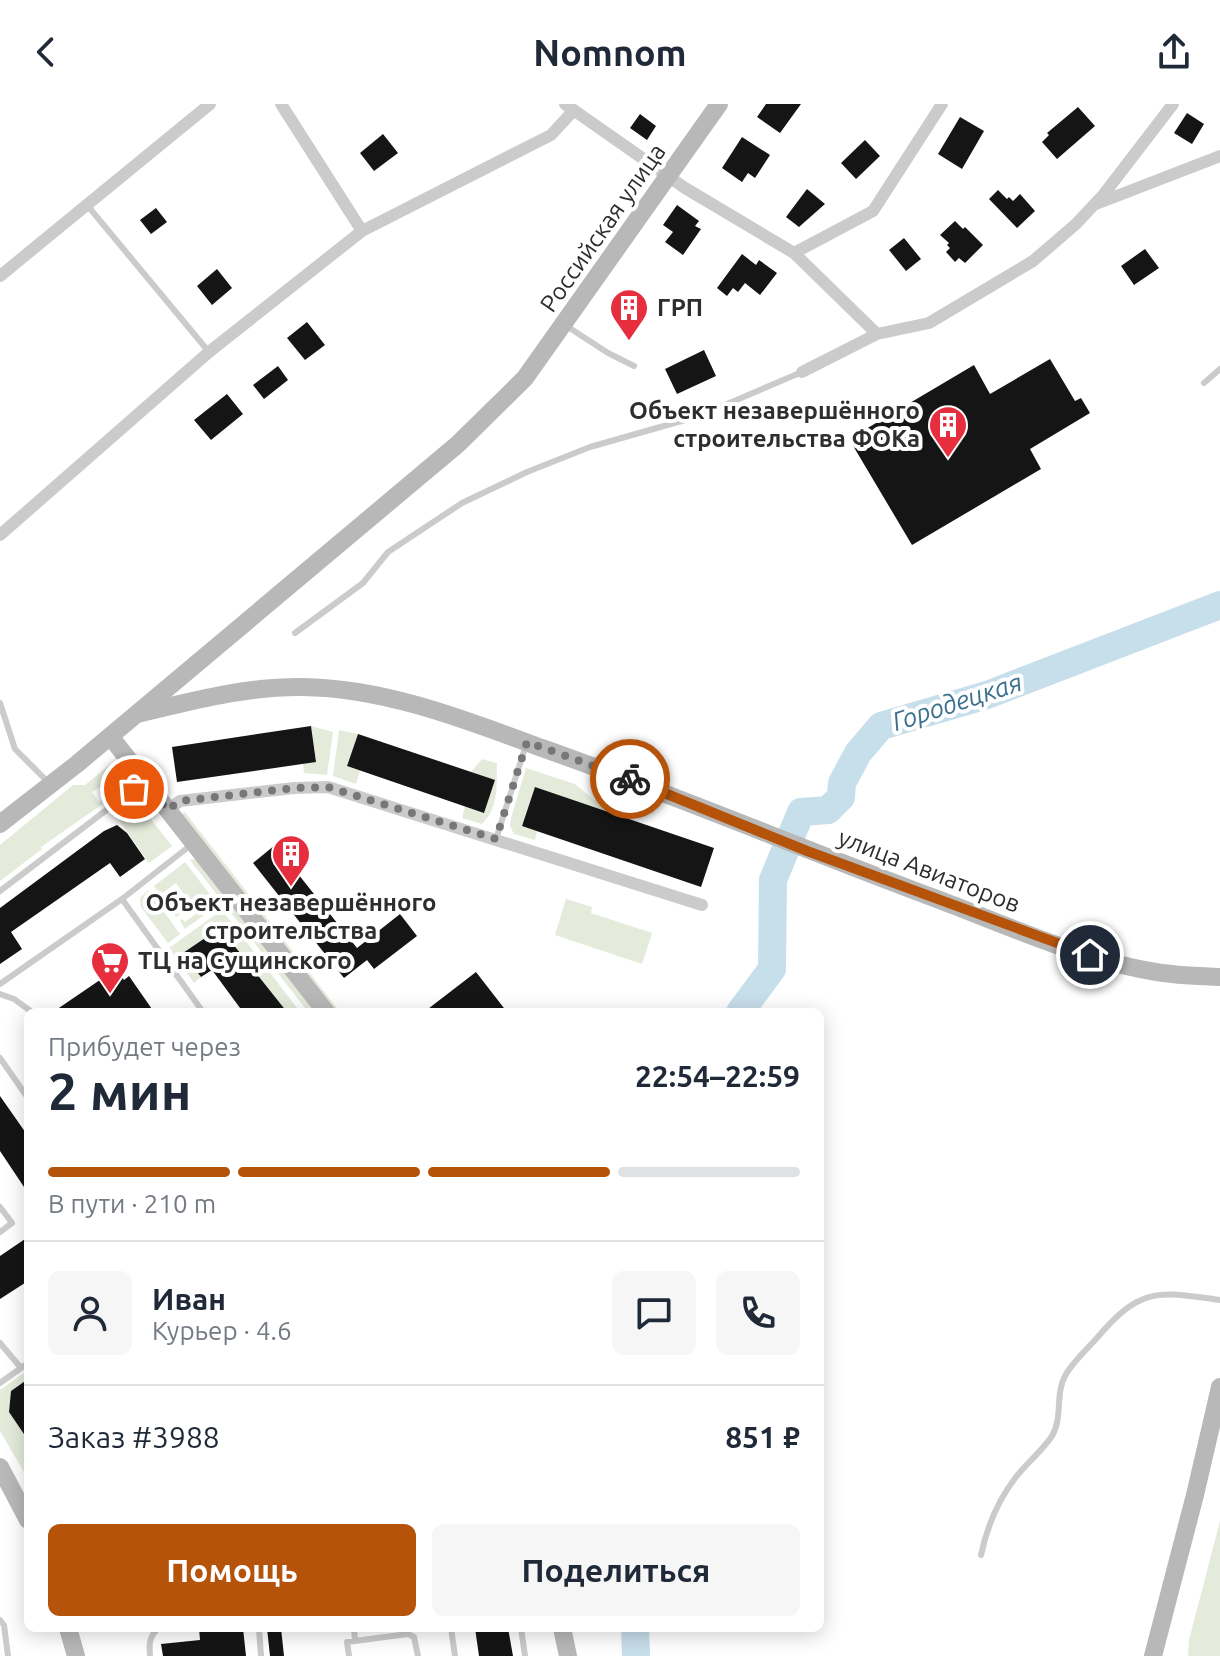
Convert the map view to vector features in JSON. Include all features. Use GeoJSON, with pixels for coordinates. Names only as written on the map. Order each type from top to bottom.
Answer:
{"type":"FeatureCollection","features":[{"type":"Feature","properties":{"kind":"main road","name":"Российская улица"},"geometry":{"type":"LineString","coordinates":[[137,714],[458,444],[525,378],[719,104]]}},
{"type":"Feature","properties":{"kind":"main road"},"geometry":{"type":"LineString","coordinates":[[0,824],[137,714],[265,688],[306,687],[395,701],[527,742]]}},
{"type":"Feature","properties":{"kind":"main road"},"geometry":{"type":"LineString","coordinates":[[110,736],[323,1008]]}},
{"type":"Feature","properties":{"kind":"main road","name":"улица Авиаторов"},"geometry":{"type":"LineString","coordinates":[[527,742],[1047,941],[1111,962],[1169,974],[1220,977]]}},
{"type":"Feature","properties":{"kind":"main road"},"geometry":{"type":"LineString","coordinates":[[1153,1656],[1220,1387]]}},
{"type":"Feature","properties":{"kind":"main road"},"geometry":{"type":"LineString","coordinates":[[0,1467],[24,1511]]}},
{"type":"Feature","properties":{"kind":"main road"},"geometry":{"type":"LineString","coordinates":[[69,1632],[76,1656]]}},
{"type":"Feature","properties":{"kind":"main road"},"geometry":{"type":"LineString","coordinates":[[563,1632],[568,1656]]}},
{"type":"Feature","properties":{"kind":"street"},"geometry":{"type":"LineString","coordinates":[[0,276],[210,104]]}},
{"type":"Feature","properties":{"kind":"street"},"geometry":{"type":"LineString","coordinates":[[281,104],[362,231]]}},
{"type":"Feature","properties":{"kind":"street"},"geometry":{"type":"LineString","coordinates":[[794,253],[873,211],[942,104]]}},
{"type":"Feature","properties":{"kind":"street"},"geometry":{"type":"LineString","coordinates":[[802,372],[877,334],[929,323],[1033,261],[1094,204],[1173,104]]}},
{"type":"Feature","properties":{"kind":"street"},"geometry":{"type":"LineString","coordinates":[[0,535],[209,352],[362,231],[551,135],[570,107],[669,176],[794,253],[877,334]]}},
{"type":"Feature","properties":{"kind":"street"},"geometry":{"type":"LineString","coordinates":[[1094,204],[1220,156]]}},
{"type":"Feature","properties":{"kind":"street"},"geometry":{"type":"LineString","coordinates":[[167,810],[180,801],[328,787],[702,905]]}},
{"type":"Feature","properties":{"kind":"lane"},"geometry":{"type":"LineString","coordinates":[[87,205],[209,352]]}},
{"type":"Feature","properties":{"kind":"lane"},"geometry":{"type":"LineString","coordinates":[[565,325],[634,366]]}},
{"type":"Feature","properties":{"kind":"lane"},"geometry":{"type":"LineString","coordinates":[[1204,383],[1220,369]]}},
{"type":"Feature","properties":{"kind":"lane"},"geometry":{"type":"LineString","coordinates":[[295,633],[363,583],[388,552],[462,503],[590,447],[699,416],[802,372]]}},
{"type":"Feature","properties":{"kind":"lane"},"geometry":{"type":"LineString","coordinates":[[0,703],[15,749],[51,785]]}},
{"type":"Feature","properties":{"kind":"lane"},"geometry":{"type":"LineString","coordinates":[[496,839],[527,742]]}},
{"type":"Feature","properties":{"kind":"lane"},"geometry":{"type":"LineString","coordinates":[[0,891],[145,781]]}},
{"type":"Feature","properties":{"kind":"lane"},"geometry":{"type":"LineString","coordinates":[[0,984],[122,899],[193,844]]}},
{"type":"Feature","properties":{"kind":"lane"},"geometry":{"type":"LineString","coordinates":[[122,899],[200,1008]]}},
{"type":"Feature","properties":{"kind":"lane"},"geometry":{"type":"LineString","coordinates":[[0,994],[26,1008]]}},
{"type":"Feature","properties":{"kind":"lane"},"geometry":{"type":"LineString","coordinates":[[0,1058],[24,1092]]}},
{"type":"Feature","properties":{"kind":"lane"},"geometry":{"type":"LineString","coordinates":[[0,1207],[12,1223],[0,1232]]}},
{"type":"Feature","properties":{"kind":"lane"},"geometry":{"type":"LineString","coordinates":[[981,1555],[986,1532],[1000,1503],[1015,1479],[1053,1435],[1065,1376],[1116,1315],[1136,1300],[1153,1294],[1220,1300]]}},
{"type":"Feature","properties":{"kind":"lane"},"geometry":{"type":"LineString","coordinates":[[0,1343],[21,1368]]}},
{"type":"Feature","properties":{"kind":"lane"},"geometry":{"type":"LineString","coordinates":[[0,1383],[24,1366]]}},
{"type":"Feature","properties":{"kind":"lane"},"geometry":{"type":"LineString","coordinates":[[0,1620],[4,1625],[4,1647],[8,1656]]}},
{"type":"Feature","properties":{"kind":"lane"},"geometry":{"type":"LineString","coordinates":[[150,1656],[149,1643],[153,1632]]}},
{"type":"Feature","properties":{"kind":"lane"},"geometry":{"type":"LineString","coordinates":[[259,1632],[261,1656]]}},
{"type":"Feature","properties":{"kind":"lane"},"geometry":{"type":"LineString","coordinates":[[354,1632],[355,1641]]}},
{"type":"Feature","properties":{"kind":"lane"},"geometry":{"type":"LineString","coordinates":[[452,1632],[455,1656]]}},
{"type":"Feature","properties":{"kind":"lane"},"geometry":{"type":"LineString","coordinates":[[522,1632],[525,1656]]}},
{"type":"Feature","properties":{"kind":"lane"},"geometry":{"type":"LineString","coordinates":[[349,1656],[347,1642],[408,1634],[414,1637],[418,1656]]}},
{"type":"Feature","properties":{"kind":"green space"},"geometry":{"type":"Polygon","coordinates":[[[311,726],[333,732],[327,775],[304,773],[303,764],[316,761],[311,726]]]}},
{"type":"Feature","properties":{"kind":"green space"},"geometry":{"type":"Polygon","coordinates":[[[339,730],[358,734],[347,766],[360,771],[356,784],[333,776],[339,730]]]}},
{"type":"Feature","properties":{"kind":"green space"},"geometry":{"type":"Polygon","coordinates":[[[482,759],[497,763],[497,787],[492,810],[482,824],[462,818],[465,806],[484,812],[495,781],[471,772],[482,759]]]}},
{"type":"Feature","properties":{"kind":"green space"},"geometry":{"type":"Polygon","coordinates":[[[114,761],[126,777],[125,787],[108,800],[112,793],[105,784],[92,792],[99,802],[105,798],[107,801],[41,847],[0,881],[0,845],[73,785],[85,785],[114,761]]]}},
{"type":"Feature","properties":{"kind":"green space"},"geometry":{"type":"Polygon","coordinates":[[[526,768],[575,784],[610,813],[535,787],[522,825],[537,831],[535,840],[514,834],[510,826],[511,818],[526,768]]]}},
{"type":"Feature","properties":{"kind":"green space"},"geometry":{"type":"Polygon","coordinates":[[[135,799],[172,846],[149,863],[115,815],[135,799]]]}},
{"type":"Feature","properties":{"kind":"green space"},"geometry":{"type":"Polygon","coordinates":[[[184,811],[337,1008],[333,1008],[182,816],[184,811]]]}},
{"type":"Feature","properties":{"kind":"green space"},"geometry":{"type":"Polygon","coordinates":[[[190,860],[197,861],[312,1008],[305,1008],[190,860]]]}},
{"type":"Feature","properties":{"kind":"green space"},"geometry":{"type":"Polygon","coordinates":[[[185,862],[218,905],[185,929],[180,921],[185,922],[198,912],[189,901],[176,910],[180,915],[176,917],[168,905],[184,894],[176,883],[160,895],[154,886],[185,862]]]}},
{"type":"Feature","properties":{"kind":"green space"},"geometry":{"type":"Polygon","coordinates":[[[148,890],[180,934],[168,943],[141,907],[140,898],[148,890]]]}},
{"type":"Feature","properties":{"kind":"green space"},"geometry":{"type":"Polygon","coordinates":[[[566,899],[592,907],[591,913],[652,933],[642,964],[555,935],[566,899]]]}},
{"type":"Feature","properties":{"kind":"green space"},"geometry":{"type":"Polygon","coordinates":[[[222,910],[297,1008],[284,1008],[225,934],[211,935],[184,953],[201,977],[194,983],[169,948],[222,910]]]}},
{"type":"Feature","properties":{"kind":"green space"},"geometry":{"type":"Polygon","coordinates":[[[24,1373],[24,1382],[11,1391],[9,1412],[24,1434],[24,1472],[0,1431],[0,1390],[24,1373]]]}},
{"type":"Feature","properties":{"kind":"green space"},"geometry":{"type":"Polygon","coordinates":[[[1220,1521],[1220,1656],[1188,1656],[1189,1640],[1220,1521]]]}},
{"type":"Feature","properties":{"kind":"building"},"geometry":{"type":"Polygon","coordinates":[[[766,104],[801,104],[780,133],[757,117],[766,104]]]}},
{"type":"Feature","properties":{"kind":"building"},"geometry":{"type":"Polygon","coordinates":[[[1078,107],[1095,126],[1057,159],[1042,142],[1049,135],[1047,133],[1078,107]]]}},
{"type":"Feature","properties":{"kind":"building"},"geometry":{"type":"Polygon","coordinates":[[[1187,113],[1204,124],[1192,144],[1174,133],[1187,113]]]}},
{"type":"Feature","properties":{"kind":"building"},"geometry":{"type":"Polygon","coordinates":[[[640,114],[656,126],[647,140],[630,128],[640,114]]]}},
{"type":"Feature","properties":{"kind":"building"},"geometry":{"type":"Polygon","coordinates":[[[960,117],[984,131],[962,169],[938,154],[960,117]]]}},
{"type":"Feature","properties":{"kind":"building"},"geometry":{"type":"Polygon","coordinates":[[[383,134],[398,153],[374,171],[360,153],[383,134]]]}},
{"type":"Feature","properties":{"kind":"building"},"geometry":{"type":"Polygon","coordinates":[[[742,137],[770,155],[755,178],[748,173],[742,182],[722,168],[742,137]]]}},
{"type":"Feature","properties":{"kind":"building"},"geometry":{"type":"Polygon","coordinates":[[[865,140],[880,156],[856,179],[841,163],[865,140]]]}},
{"type":"Feature","properties":{"kind":"building"},"geometry":{"type":"Polygon","coordinates":[[[807,189],[825,204],[799,227],[786,217],[807,189]]]}},
{"type":"Feature","properties":{"kind":"building"},"geometry":{"type":"Polygon","coordinates":[[[998,190],[1013,201],[1020,194],[1035,211],[1017,228],[989,199],[998,190]]]}},
{"type":"Feature","properties":{"kind":"building"},"geometry":{"type":"Polygon","coordinates":[[[677,205],[699,221],[695,226],[701,229],[683,255],[665,242],[673,232],[663,225],[677,205]]]}},
{"type":"Feature","properties":{"kind":"building"},"geometry":{"type":"Polygon","coordinates":[[[156,208],[167,222],[151,234],[140,220],[156,208]]]}},
{"type":"Feature","properties":{"kind":"building"},"geometry":{"type":"Polygon","coordinates":[[[955,221],[983,245],[965,263],[959,258],[955,262],[946,252],[950,248],[949,243],[940,235],[955,221]]]}},
{"type":"Feature","properties":{"kind":"building"},"geometry":{"type":"Polygon","coordinates":[[[904,238],[921,259],[906,271],[889,250],[904,238]]]}},
{"type":"Feature","properties":{"kind":"building"},"geometry":{"type":"Polygon","coordinates":[[[1145,249],[1159,268],[1134,285],[1121,266],[1145,249]]]}},
{"type":"Feature","properties":{"kind":"building"},"geometry":{"type":"Polygon","coordinates":[[[742,254],[756,265],[759,260],[777,273],[760,295],[745,283],[738,292],[733,288],[727,296],[717,288],[742,254]]]}},
{"type":"Feature","properties":{"kind":"building"},"geometry":{"type":"Polygon","coordinates":[[[217,269],[232,288],[212,305],[197,286],[217,269]]]}},
{"type":"Feature","properties":{"kind":"building"},"geometry":{"type":"Polygon","coordinates":[[[307,322],[325,345],[305,360],[287,338],[307,322]]]}},
{"type":"Feature","properties":{"kind":"building"},"geometry":{"type":"Polygon","coordinates":[[[704,350],[716,376],[677,394],[665,369],[704,350]]]}},
{"type":"Feature","properties":{"kind":"building","name":"Объект незавершённого строительства ФОКа"},"geometry":{"type":"Polygon","coordinates":[[[1050,359],[1075,401],[1081,398],[1090,413],[1030,449],[1041,469],[912,545],[849,439],[974,365],[990,394],[1050,359]]]}},
{"type":"Feature","properties":{"kind":"building"},"geometry":{"type":"Polygon","coordinates":[[[278,366],[288,380],[264,399],[253,385],[278,366]]]}},
{"type":"Feature","properties":{"kind":"building"},"geometry":{"type":"Polygon","coordinates":[[[227,394],[243,414],[211,440],[194,420],[227,394]]]}},
{"type":"Feature","properties":{"kind":"building"},"geometry":{"type":"Polygon","coordinates":[[[311,726],[316,762],[177,782],[172,747],[311,726]]]}},
{"type":"Feature","properties":{"kind":"building"},"geometry":{"type":"Polygon","coordinates":[[[358,734],[495,780],[484,813],[347,766],[358,734]]]}},
{"type":"Feature","properties":{"kind":"building"},"geometry":{"type":"Polygon","coordinates":[[[535,787],[714,848],[701,887],[522,826],[535,787]]]}},
{"type":"Feature","properties":{"kind":"building"},"geometry":{"type":"Polygon","coordinates":[[[117,825],[127,833],[145,859],[120,877],[110,863],[11,932],[22,949],[0,964],[0,908],[104,831],[117,825]]]}},
{"type":"Feature","properties":{"kind":"building","name":"Объект незавершённого строительства"},"geometry":{"type":"Polygon","coordinates":[[[275,845],[357,948],[400,914],[417,936],[374,969],[367,960],[344,978],[253,863],[275,845]]]}},
{"type":"Feature","properties":{"kind":"building"},"geometry":{"type":"Polygon","coordinates":[[[211,934],[225,934],[284,1008],[240,1008],[212,970],[201,977],[183,953],[211,934]]]}},
{"type":"Feature","properties":{"kind":"building","name":"ТЦ на Сущинского"},"geometry":{"type":"Polygon","coordinates":[[[116,969],[124,980],[129,976],[151,1008],[59,1008],[116,969]]]}},
{"type":"Feature","properties":{"kind":"building"},"geometry":{"type":"Polygon","coordinates":[[[476,972],[504,1008],[429,1008],[476,972]]]}},
{"type":"Feature","properties":{"kind":"building"},"geometry":{"type":"Polygon","coordinates":[[[0,1096],[24,1130],[24,1187],[0,1151],[0,1096]]]}},
{"type":"Feature","properties":{"kind":"building"},"geometry":{"type":"Polygon","coordinates":[[[24,1240],[24,1284],[0,1299],[0,1256],[24,1240]]]}},
{"type":"Feature","properties":{"kind":"building"},"geometry":{"type":"Polygon","coordinates":[[[24,1382],[24,1434],[9,1412],[11,1391],[24,1382]]]}},
{"type":"Feature","properties":{"kind":"building"},"geometry":{"type":"Polygon","coordinates":[[[199,1632],[243,1632],[246,1656],[163,1656],[161,1644],[200,1640],[199,1632]]]}},
{"type":"Feature","properties":{"kind":"building"},"geometry":{"type":"Polygon","coordinates":[[[267,1632],[281,1632],[284,1656],[270,1656],[267,1632]]]}},
{"type":"Feature","properties":{"kind":"building"},"geometry":{"type":"Polygon","coordinates":[[[476,1632],[509,1632],[513,1656],[479,1656],[476,1632]]]}},
{"type":"Feature","properties":{"kind":"waterway","name":"Городецкая"},"geometry":{"type":"LineString","coordinates":[[743,1008],[772,969],[773,880],[801,812],[828,810],[841,797],[842,783],[858,753],[881,726],[987,695],[1220,605]]}},
{"type":"Feature","properties":{"kind":"waterway","name":"Городецкая"},"geometry":{"type":"LineString","coordinates":[[635,1632],[636,1656]]}},
{"type":"Feature","properties":{"kind":"way so far"},"geometry":{"type":"LineString","coordinates":[[134,789],[145,781],[167,810],[180,801],[328,787],[496,839],[527,742],[630,779]]}},
{"type":"Feature","properties":{"kind":"place","name":"ГРП"},"geometry":{"type":"Point","coordinates":[629,342]}},
{"type":"Feature","properties":{"kind":"place","name":"Объект незавершённого строительства ФОКа"},"geometry":{"type":"Point","coordinates":[948,459]}},
{"type":"Feature","properties":{"kind":"place","name":"Объект незавершённого строительства"},"geometry":{"type":"Point","coordinates":[291,888]}},
{"type":"Feature","properties":{"kind":"place","name":"ТЦ на Сущинского"},"geometry":{"type":"Point","coordinates":[110,995]}},
{"type":"Feature","properties":{"kind":"route"},"geometry":{"type":"LineString","coordinates":[[630,779],[807,851],[1090,955]]}}]}
